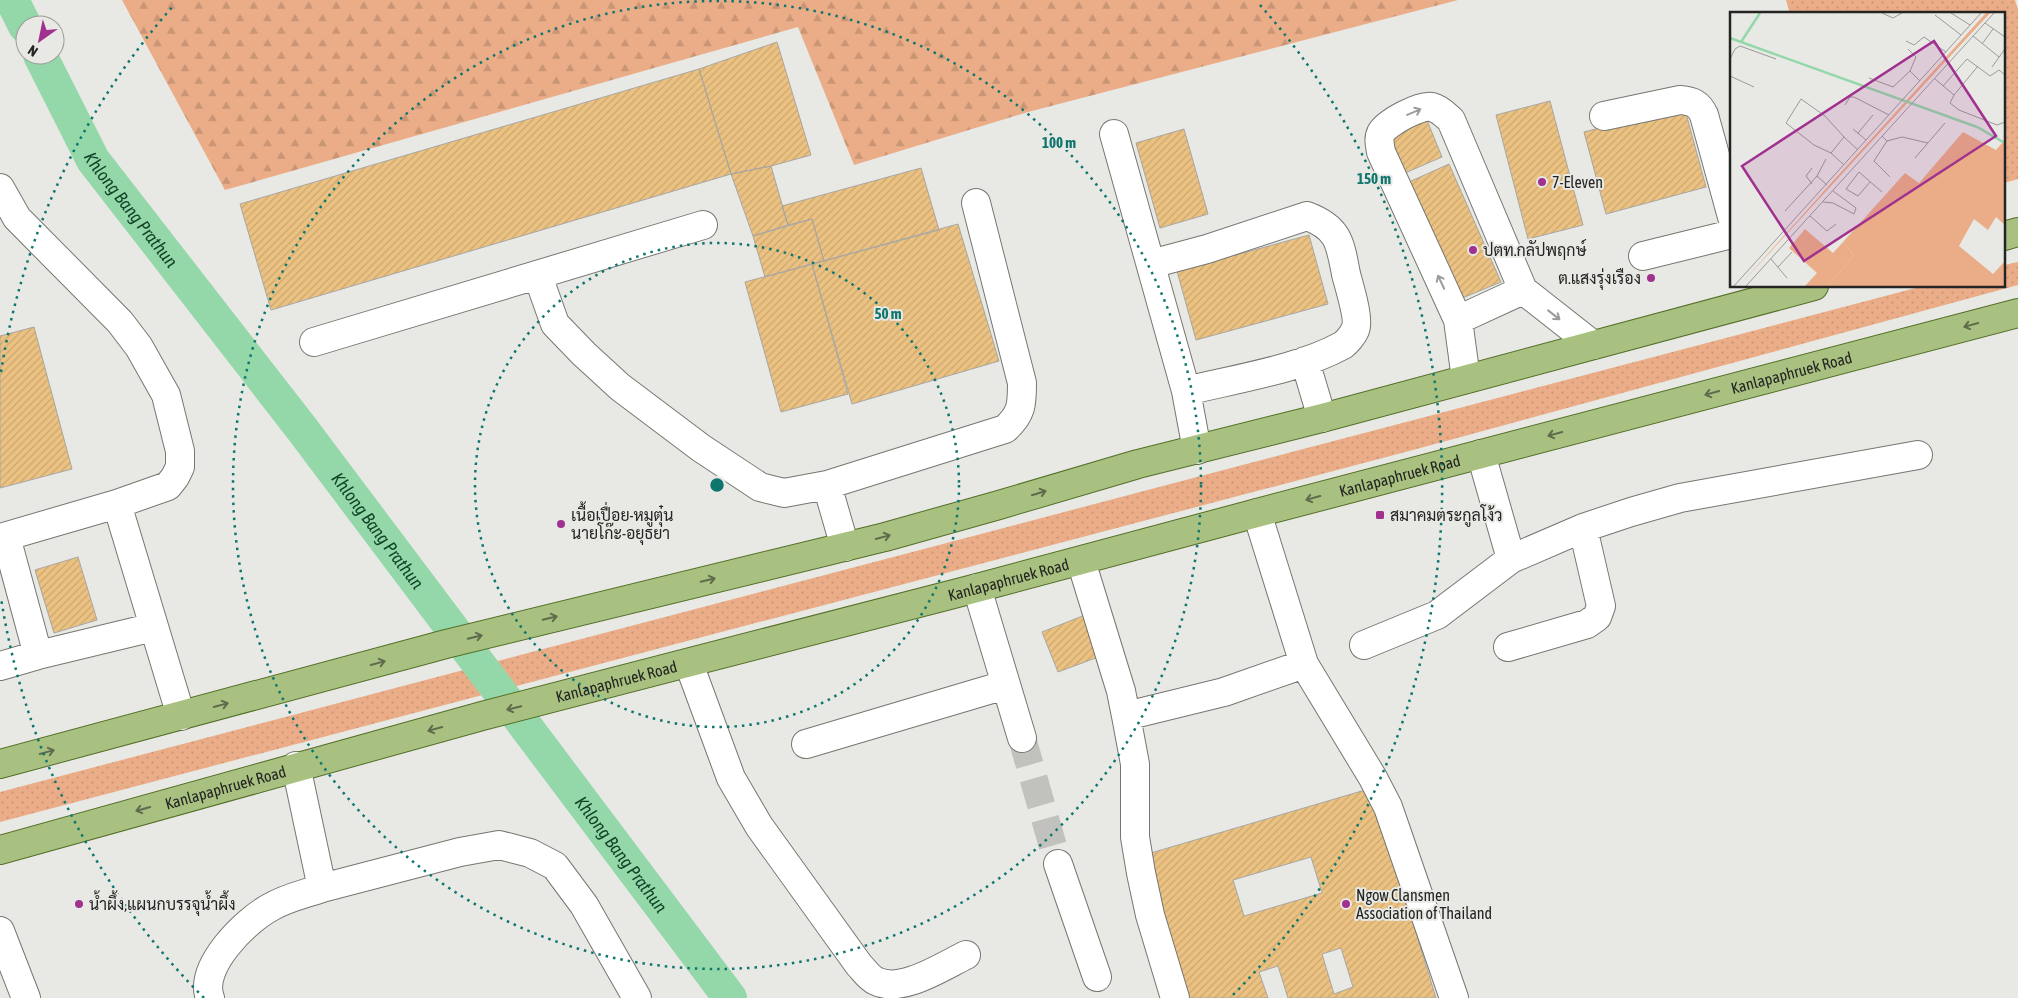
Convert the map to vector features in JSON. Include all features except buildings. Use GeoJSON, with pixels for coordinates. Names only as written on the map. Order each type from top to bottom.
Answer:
{"type":"FeatureCollection","features":[{"type":"Feature","properties":{"kind":"main road"},"geometry":{"type":"LineString","coordinates":[[0,764],[446,644],[845,547],[999,506],[1138,464],[1322,418],[1593,345],[1752,294],[1798,288]]}},
{"type":"Feature","properties":{"kind":"main road","name":"Kanlapaphruek Road"},"geometry":{"type":"LineString","coordinates":[[0,850],[296,766],[482,716],[689,664],[2018,313]]}},
{"type":"Feature","properties":{"kind":"lane"},"geometry":{"type":"LineString","coordinates":[[1604,116],[1680,100],[1690,101],[1700,106],[1730,210]]}},
{"type":"Feature","properties":{"kind":"lane"},"geometry":{"type":"LineString","coordinates":[[1466,379],[1458,320],[1382,152],[1379,141],[1381,132],[1388,123],[1430,106],[1441,110],[1451,120],[1522,290],[1593,345]]}},
{"type":"Feature","properties":{"kind":"lane"},"geometry":{"type":"LineString","coordinates":[[1114,134],[1186,391],[1197,450]]}},
{"type":"Feature","properties":{"kind":"lane"},"geometry":{"type":"LineString","coordinates":[[0,188],[17,218],[120,322],[139,347],[166,395],[180,451],[180,466],[176,477],[168,486],[117,504],[3,538],[38,655]]}},
{"type":"Feature","properties":{"kind":"lane"},"geometry":{"type":"LineString","coordinates":[[538,276],[555,324],[620,387],[701,448],[760,487],[784,493],[828,485],[1005,429],[1013,422],[1022,406],[1022,383],[976,203]]}},
{"type":"Feature","properties":{"kind":"lane"},"geometry":{"type":"LineString","coordinates":[[1151,264],[1207,249],[1307,216],[1322,222],[1332,230],[1340,248],[1355,316],[1356,329],[1345,344],[1305,361],[1186,391]]}},
{"type":"Feature","properties":{"kind":"lane"},"geometry":{"type":"LineString","coordinates":[[314,342],[703,225]]}},
{"type":"Feature","properties":{"kind":"lane"},"geometry":{"type":"LineString","coordinates":[[1643,256],[1730,234]]}},
{"type":"Feature","properties":{"kind":"lane"},"geometry":{"type":"LineString","coordinates":[[1458,320],[1522,290]]}},
{"type":"Feature","properties":{"kind":"lane"},"geometry":{"type":"LineString","coordinates":[[1305,361],[1322,418]]}},
{"type":"Feature","properties":{"kind":"lane"},"geometry":{"type":"LineString","coordinates":[[1481,454],[1511,559]]}},
{"type":"Feature","properties":{"kind":"lane"},"geometry":{"type":"LineString","coordinates":[[1364,645],[1438,615],[1511,559],[1583,528],[1680,498],[1918,455]]}},
{"type":"Feature","properties":{"kind":"lane"},"geometry":{"type":"LineString","coordinates":[[828,485],[845,547]]}},
{"type":"Feature","properties":{"kind":"lane"},"geometry":{"type":"LineString","coordinates":[[117,504],[181,716]]}},
{"type":"Feature","properties":{"kind":"lane"},"geometry":{"type":"LineString","coordinates":[[1258,513],[1304,664],[1373,778],[1388,808],[1454,998]]}},
{"type":"Feature","properties":{"kind":"lane"},"geometry":{"type":"LineString","coordinates":[[1508,646],[1587,624],[1597,616],[1601,606],[1583,528]]}},
{"type":"Feature","properties":{"kind":"lane"},"geometry":{"type":"LineString","coordinates":[[1081,561],[1121,692],[1135,764],[1135,837],[1141,873],[1150,915],[1175,998]]}},
{"type":"Feature","properties":{"kind":"lane"},"geometry":{"type":"LineString","coordinates":[[978,588],[1022,738]]}},
{"type":"Feature","properties":{"kind":"lane"},"geometry":{"type":"LineString","coordinates":[[0,666],[154,627]]}},
{"type":"Feature","properties":{"kind":"lane"},"geometry":{"type":"LineString","coordinates":[[689,664],[731,778],[759,826],[858,965],[875,980],[890,984],[908,982],[966,955]]}},
{"type":"Feature","properties":{"kind":"lane"},"geometry":{"type":"LineString","coordinates":[[1126,716],[1224,692],[1304,664]]}},
{"type":"Feature","properties":{"kind":"lane"},"geometry":{"type":"LineString","coordinates":[[806,744],[1005,685]]}},
{"type":"Feature","properties":{"kind":"lane"},"geometry":{"type":"LineString","coordinates":[[296,766],[322,888]]}},
{"type":"Feature","properties":{"kind":"lane"},"geometry":{"type":"LineString","coordinates":[[210,998],[208,993],[213,966],[234,935],[270,907],[322,888],[460,852],[499,845],[530,853],[555,866],[584,905],[637,998]]}},
{"type":"Feature","properties":{"kind":"lane"},"geometry":{"type":"LineString","coordinates":[[1058,864],[1097,977]]}},
{"type":"Feature","properties":{"kind":"lane"},"geometry":{"type":"LineString","coordinates":[[0,931],[26,998]]}},
{"type":"Feature","properties":{"kind":"green space"},"geometry":{"type":"Polygon","coordinates":[[[122,0],[1458,0],[1028,112],[854,165],[798,27],[225,190],[122,0]]]}},
{"type":"Feature","properties":{"kind":"green space"},"geometry":{"type":"Polygon","coordinates":[[[1786,0],[2015,0],[2018,10],[2018,179],[2006,182],[2006,12],[1789,12],[1786,0]]]}},
{"type":"Feature","properties":{"kind":"green space"},"geometry":{"type":"Polygon","coordinates":[[[2018,262],[2018,285],[1413,450],[0,822],[0,792],[1915,288],[2006,288],[2006,265],[2018,262]]]}},
{"type":"Feature","properties":{"kind":"waterway","name":"Khlong Bang Prathun"},"geometry":{"type":"LineString","coordinates":[[12,0],[20,15]]}},
{"type":"Feature","properties":{"kind":"waterway","name":"Khlong Bang Prathun"},"geometry":{"type":"LineString","coordinates":[[45,65],[93,160],[302,429],[730,998]]}},
{"type":"Feature","properties":{"kind":"tunnel"},"geometry":{"type":"LineString","coordinates":[[1022,738],[1058,864]]}},
{"type":"Feature","properties":{"kind":"place","name":"7-Eleven"},"geometry":{"type":"Point","coordinates":[1542,182]}},
{"type":"Feature","properties":{"kind":"place","name":"ปตท.กลัปพฤกษ์"},"geometry":{"type":"Point","coordinates":[1473,250]}},
{"type":"Feature","properties":{"kind":"place","name":"ต.แสงรุ่งเรือง"},"geometry":{"type":"Point","coordinates":[1651,278]}},
{"type":"Feature","properties":{"kind":"place","name":"สมาคมตระกูลโง้ว"},"geometry":{"type":"Point","coordinates":[1380,515]}},
{"type":"Feature","properties":{"kind":"place","name":"เนื้อเปื่อย-หมูตุ๋น นายโก๊ะ-อยุธยา"},"geometry":{"type":"Point","coordinates":[561,524]}},
{"type":"Feature","properties":{"kind":"place","name":"น้ำผึ้ง,แผนกบรรจุน้ำผึ้ง"},"geometry":{"type":"Point","coordinates":[79,904]}},
{"type":"Feature","properties":{"kind":"place","name":"Ngow Clansmen Association of Thailand"},"geometry":{"type":"Point","coordinates":[1346,904]}}]}
